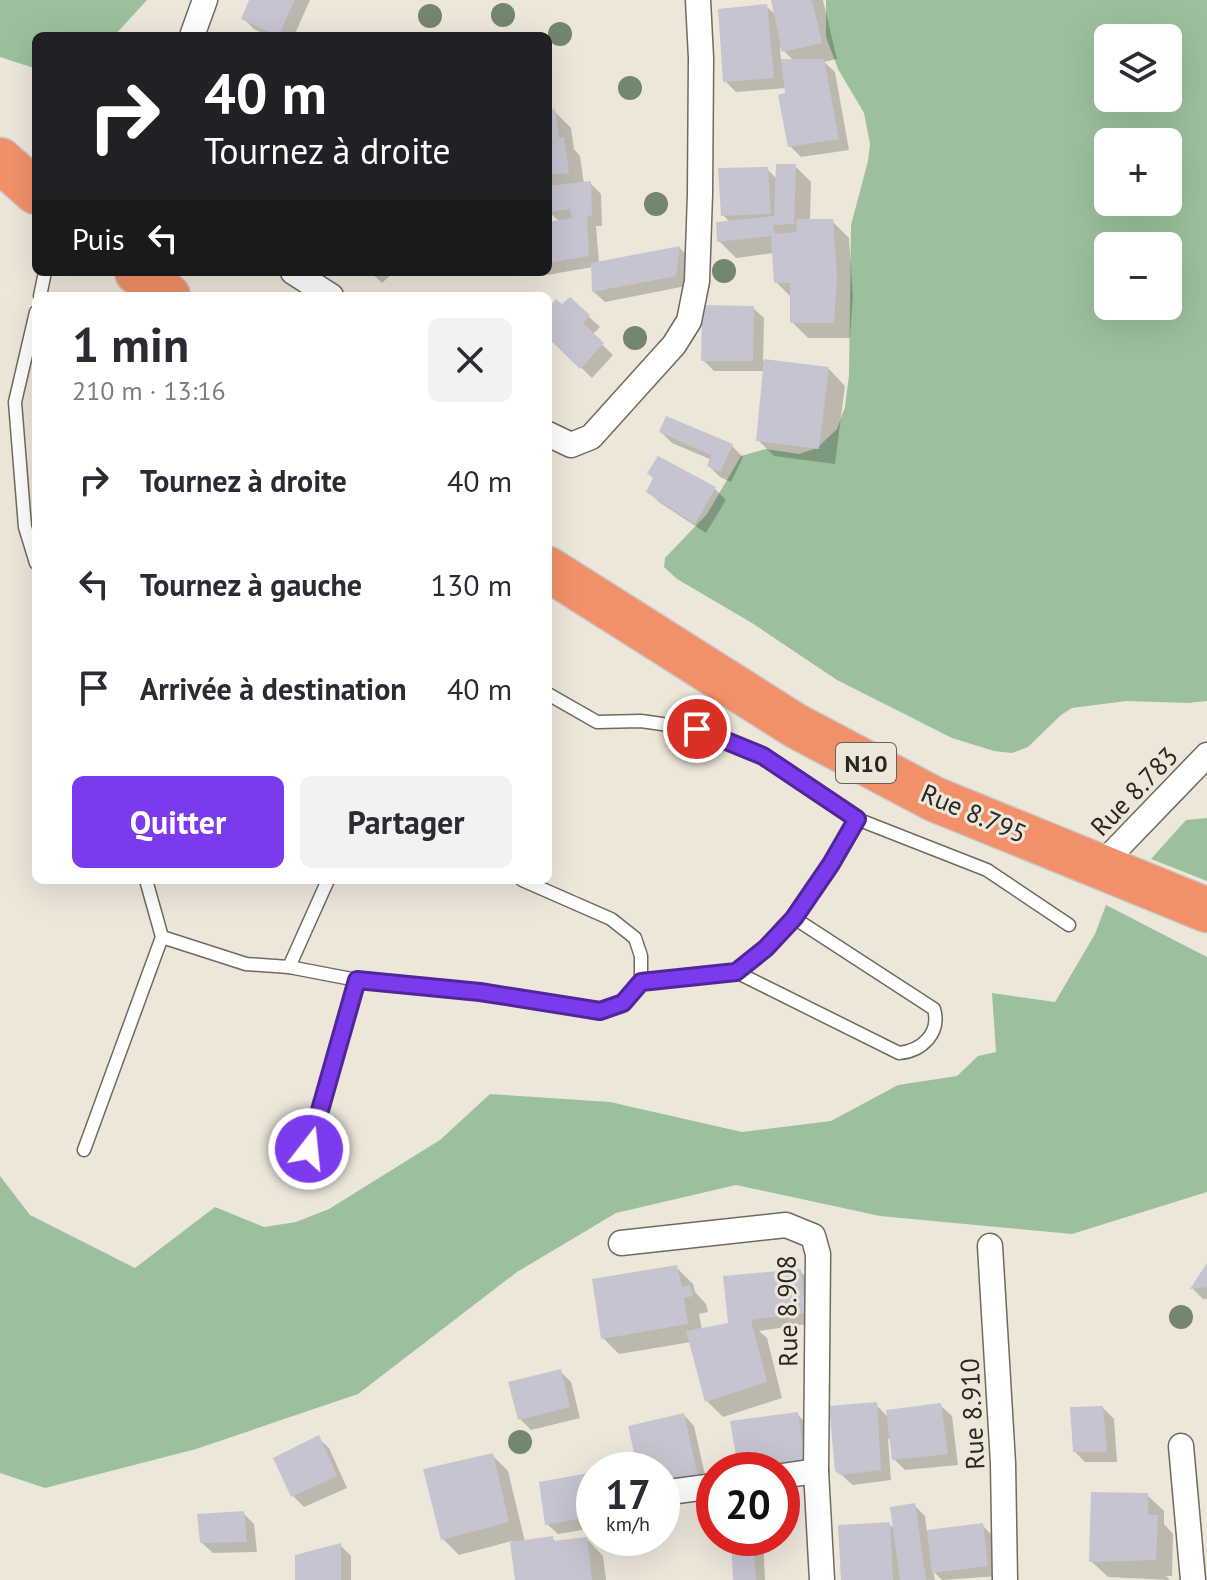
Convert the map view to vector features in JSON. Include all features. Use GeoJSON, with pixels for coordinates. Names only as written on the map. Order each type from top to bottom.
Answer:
{"type":"FeatureCollection","features":[{"type":"Feature","properties":{"kind":"highway"},"geometry":{"type":"LineString","coordinates":[[142,276],[163,292]]}},
{"type":"Feature","properties":{"kind":"highway","name":"Rue 8.795"},"geometry":{"type":"LineString","coordinates":[[552,572],[796,726],[934,799],[1207,910]]}},
{"type":"Feature","properties":{"kind":"street"},"geometry":{"type":"LineString","coordinates":[[193,32],[205,0]]}},
{"type":"Feature","properties":{"kind":"street"},"geometry":{"type":"LineString","coordinates":[[552,436],[571,445],[591,437],[674,345],[689,321],[697,281],[700,194],[701,58],[698,0]]}},
{"type":"Feature","properties":{"kind":"street"},"geometry":{"type":"LineString","coordinates":[[299,276],[325,292]]}},
{"type":"Feature","properties":{"kind":"street","name":"Rue 8.783"},"geometry":{"type":"LineString","coordinates":[[1101,865],[1207,755]]}},
{"type":"Feature","properties":{"kind":"street","name":"Rue 8.908"},"geometry":{"type":"LineString","coordinates":[[621,1243],[786,1225],[813,1236],[818,1254],[816,1471],[822,1580]]}},
{"type":"Feature","properties":{"kind":"street","name":"Rue 8.910"},"geometry":{"type":"LineString","coordinates":[[990,1246],[1003,1463],[1005,1580]]}},
{"type":"Feature","properties":{"kind":"street"},"geometry":{"type":"LineString","coordinates":[[1181,1446],[1193,1580]]}},
{"type":"Feature","properties":{"kind":"street"},"geometry":{"type":"LineString","coordinates":[[800,1473],[816,1471]]}},
{"type":"Feature","properties":{"kind":"lane"},"geometry":{"type":"LineString","coordinates":[[32,329],[15,402],[25,527],[32,550]]}},
{"type":"Feature","properties":{"kind":"lane"},"geometry":{"type":"LineString","coordinates":[[25,527],[32,532]]}},
{"type":"Feature","properties":{"kind":"lane"},"geometry":{"type":"LineString","coordinates":[[552,696],[597,722],[641,721],[697,729],[763,756],[857,819],[987,870],[1069,925]]}},
{"type":"Feature","properties":{"kind":"lane"},"geometry":{"type":"LineString","coordinates":[[736,972],[766,948],[794,918],[857,819]]}},
{"type":"Feature","properties":{"kind":"lane"},"geometry":{"type":"LineString","coordinates":[[84,1150],[162,937],[147,884]]}},
{"type":"Feature","properties":{"kind":"lane"},"geometry":{"type":"LineString","coordinates":[[289,967],[326,884]]}},
{"type":"Feature","properties":{"kind":"lane"},"geometry":{"type":"LineString","coordinates":[[162,937],[246,964],[289,967],[357,980],[480,992],[600,1011],[623,1003],[641,982],[641,956],[635,938],[611,919],[531,884]]}},
{"type":"Feature","properties":{"kind":"lane"},"geometry":{"type":"LineString","coordinates":[[641,982],[736,972],[899,1053],[915,1051],[928,1039],[936,1018],[934,1009],[794,918]]}},
{"type":"Feature","properties":{"kind":"lane"},"geometry":{"type":"LineString","coordinates":[[301,1178],[357,980]]}},
{"type":"Feature","properties":{"kind":"green space"},"geometry":{"type":"Polygon","coordinates":[[[0,0],[147,0],[118,32],[32,32],[32,67],[0,57],[0,0]]]}},
{"type":"Feature","properties":{"kind":"green space"},"geometry":{"type":"Polygon","coordinates":[[[826,0],[1207,0],[1207,701],[1126,701],[1072,708],[1028,747],[1012,753],[994,751],[952,738],[837,680],[752,623],[677,579],[664,567],[665,558],[707,514],[741,456],[766,449],[799,454],[817,448],[837,429],[845,407],[849,375],[851,225],[870,144],[864,113],[838,69],[826,37],[826,0]]]}},
{"type":"Feature","properties":{"kind":"green space"},"geometry":{"type":"Polygon","coordinates":[[[1207,818],[1207,881],[1151,859],[1186,820],[1207,818]]]}},
{"type":"Feature","properties":{"kind":"green space"},"geometry":{"type":"Polygon","coordinates":[[[1106,905],[1207,957],[1207,1192],[1072,1234],[880,1216],[736,1185],[616,1213],[517,1272],[358,1394],[196,1449],[45,1488],[0,1473],[0,1176],[30,1215],[135,1268],[215,1207],[264,1227],[296,1222],[329,1209],[440,1140],[490,1094],[610,1102],[742,1132],[831,1121],[898,1085],[957,1076],[978,1056],[996,1052],[992,993],[1055,1002],[1095,934],[1106,905]]]}},
{"type":"Feature","properties":{"kind":"building"},"geometry":{"type":"Polygon","coordinates":[[[249,0],[295,0],[280,32],[269,32],[241,19],[249,0]]]}},
{"type":"Feature","properties":{"kind":"building"},"geometry":{"type":"Polygon","coordinates":[[[771,0],[812,0],[822,43],[782,52],[771,0]]]}},
{"type":"Feature","properties":{"kind":"building"},"geometry":{"type":"Polygon","coordinates":[[[767,4],[774,78],[723,82],[718,9],[767,4]]]}},
{"type":"Feature","properties":{"kind":"building"},"geometry":{"type":"Polygon","coordinates":[[[781,59],[824,59],[839,139],[788,147],[778,95],[785,93],[781,59]]]}},
{"type":"Feature","properties":{"kind":"building"},"geometry":{"type":"Polygon","coordinates":[[[552,109],[555,109],[559,138],[564,137],[569,173],[552,175],[552,109]]]}},
{"type":"Feature","properties":{"kind":"building"},"geometry":{"type":"Polygon","coordinates":[[[776,164],[796,164],[794,224],[773,225],[775,234],[796,232],[797,219],[833,219],[837,278],[834,323],[790,323],[790,283],[774,283],[771,236],[717,242],[716,222],[774,216],[776,164]]]}},
{"type":"Feature","properties":{"kind":"building"},"geometry":{"type":"Polygon","coordinates":[[[768,167],[771,214],[721,216],[718,168],[768,167]]]}},
{"type":"Feature","properties":{"kind":"building"},"geometry":{"type":"Polygon","coordinates":[[[591,181],[592,215],[587,216],[589,256],[552,262],[552,221],[572,218],[570,209],[552,211],[552,186],[591,181]]]}},
{"type":"Feature","properties":{"kind":"building"},"geometry":{"type":"Polygon","coordinates":[[[680,246],[676,276],[592,292],[591,263],[680,246]]]}},
{"type":"Feature","properties":{"kind":"building"},"geometry":{"type":"Polygon","coordinates":[[[570,297],[590,315],[583,323],[604,343],[580,369],[552,342],[552,304],[556,299],[562,304],[570,297]]]}},
{"type":"Feature","properties":{"kind":"building"},"geometry":{"type":"Polygon","coordinates":[[[702,305],[754,306],[753,361],[701,361],[702,305]]]}},
{"type":"Feature","properties":{"kind":"building"},"geometry":{"type":"Polygon","coordinates":[[[764,359],[829,367],[819,449],[756,441],[764,359]]]}},
{"type":"Feature","properties":{"kind":"building"},"geometry":{"type":"Polygon","coordinates":[[[666,416],[733,444],[720,472],[707,466],[711,455],[659,432],[666,416]]]}},
{"type":"Feature","properties":{"kind":"building"},"geometry":{"type":"Polygon","coordinates":[[[658,456],[716,487],[695,524],[646,492],[653,478],[647,473],[658,456]]]}},
{"type":"Feature","properties":{"kind":"building"},"geometry":{"type":"Polygon","coordinates":[[[1207,1263],[1207,1287],[1190,1289],[1197,1278],[1207,1263]]]}},
{"type":"Feature","properties":{"kind":"building"},"geometry":{"type":"Polygon","coordinates":[[[677,1265],[682,1287],[690,1285],[693,1296],[684,1298],[688,1324],[601,1339],[592,1279],[677,1265]]]}},
{"type":"Feature","properties":{"kind":"building"},"geometry":{"type":"Polygon","coordinates":[[[801,1269],[805,1313],[751,1320],[767,1382],[705,1402],[686,1331],[728,1323],[723,1276],[801,1269]]]}},
{"type":"Feature","properties":{"kind":"building"},"geometry":{"type":"Polygon","coordinates":[[[561,1369],[570,1407],[518,1420],[508,1382],[561,1369]]]}},
{"type":"Feature","properties":{"kind":"building"},"geometry":{"type":"Polygon","coordinates":[[[877,1402],[881,1470],[840,1475],[835,1471],[829,1406],[877,1402]]]}},
{"type":"Feature","properties":{"kind":"building"},"geometry":{"type":"Polygon","coordinates":[[[941,1403],[948,1454],[892,1460],[886,1410],[941,1403]]]}},
{"type":"Feature","properties":{"kind":"building"},"geometry":{"type":"Polygon","coordinates":[[[1103,1406],[1107,1452],[1073,1452],[1070,1407],[1103,1406]]]}},
{"type":"Feature","properties":{"kind":"building"},"geometry":{"type":"Polygon","coordinates":[[[798,1412],[805,1461],[800,1462],[800,1452],[735,1452],[730,1421],[798,1412]]]}},
{"type":"Feature","properties":{"kind":"building"},"geometry":{"type":"Polygon","coordinates":[[[684,1413],[696,1477],[680,1481],[680,1452],[634,1452],[628,1426],[684,1413]]]}},
{"type":"Feature","properties":{"kind":"building"},"geometry":{"type":"Polygon","coordinates":[[[319,1435],[337,1476],[291,1497],[273,1458],[319,1435]]]}},
{"type":"Feature","properties":{"kind":"building"},"geometry":{"type":"Polygon","coordinates":[[[493,1453],[509,1522],[441,1540],[423,1469],[493,1453]]]}},
{"type":"Feature","properties":{"kind":"building"},"geometry":{"type":"Polygon","coordinates":[[[576,1475],[576,1519],[545,1525],[539,1482],[576,1475]]]}},
{"type":"Feature","properties":{"kind":"building"},"geometry":{"type":"Polygon","coordinates":[[[1091,1492],[1148,1493],[1148,1515],[1158,1515],[1156,1560],[1089,1562],[1091,1492]]]}},
{"type":"Feature","properties":{"kind":"building"},"geometry":{"type":"Polygon","coordinates":[[[915,1503],[926,1580],[900,1580],[890,1507],[915,1503]]]}},
{"type":"Feature","properties":{"kind":"building"},"geometry":{"type":"Polygon","coordinates":[[[244,1511],[247,1542],[200,1543],[197,1514],[244,1511]]]}},
{"type":"Feature","properties":{"kind":"building"},"geometry":{"type":"Polygon","coordinates":[[[890,1522],[893,1580],[841,1580],[838,1525],[890,1522]]]}},
{"type":"Feature","properties":{"kind":"building"},"geometry":{"type":"Polygon","coordinates":[[[983,1523],[988,1566],[932,1573],[927,1530],[983,1523]]]}},
{"type":"Feature","properties":{"kind":"building"},"geometry":{"type":"Polygon","coordinates":[[[553,1536],[553,1541],[576,1538],[576,1556],[589,1556],[592,1580],[515,1580],[510,1542],[553,1536]]]}},
{"type":"Feature","properties":{"kind":"building"},"geometry":{"type":"Polygon","coordinates":[[[341,1543],[341,1580],[295,1580],[295,1555],[341,1543]]]}},
{"type":"Feature","properties":{"kind":"building"},"geometry":{"type":"Polygon","coordinates":[[[732,1556],[754,1556],[756,1580],[733,1580],[732,1556]]]}},
{"type":"Feature","properties":{"kind":"route"},"geometry":{"type":"LineString","coordinates":[[309,1149],[357,980],[480,992],[600,1011],[623,1003],[641,982],[736,972],[766,948],[794,918],[857,819],[763,756],[697,729]]}}]}
